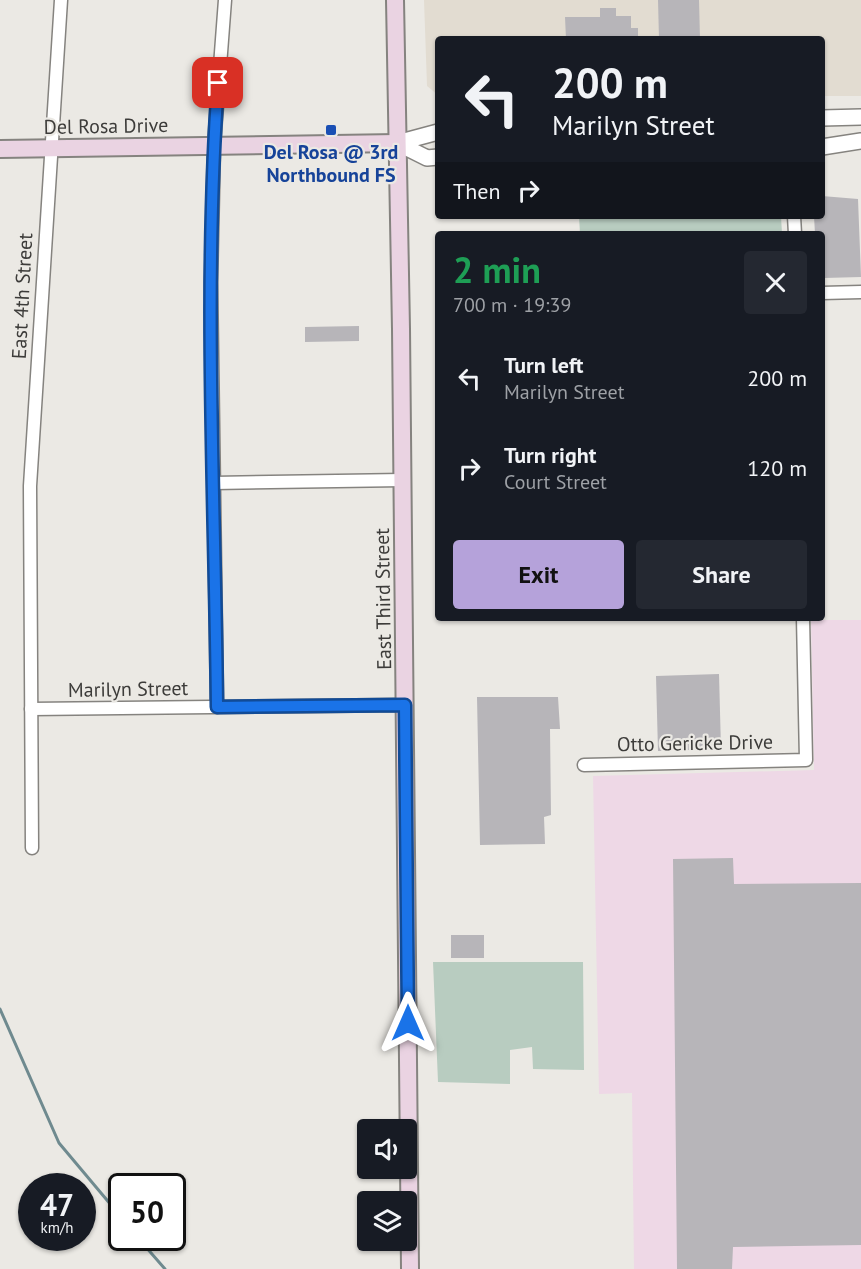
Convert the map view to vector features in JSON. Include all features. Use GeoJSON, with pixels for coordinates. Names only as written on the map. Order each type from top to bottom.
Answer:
{"type":"FeatureCollection","features":[{"type":"Feature","properties":{"kind":"main road","name":"East Third Street"},"geometry":{"type":"LineString","coordinates":[[395,0],[403,480],[410,1269]]}},
{"type":"Feature","properties":{"kind":"main road","name":"Del Rosa Drive"},"geometry":{"type":"LineString","coordinates":[[0,149],[397,142]]}},
{"type":"Feature","properties":{"kind":"street","name":"East 4th Street"},"geometry":{"type":"LineString","coordinates":[[32,848],[30,486],[61,0]]}},
{"type":"Feature","properties":{"kind":"street"},"geometry":{"type":"LineString","coordinates":[[217,707],[211,282],[214,145],[225,0]]}},
{"type":"Feature","properties":{"kind":"street"},"geometry":{"type":"LineString","coordinates":[[825,118],[861,117]]}},
{"type":"Feature","properties":{"kind":"street"},"geometry":{"type":"LineString","coordinates":[[397,142],[435,133]]}},
{"type":"Feature","properties":{"kind":"street"},"geometry":{"type":"LineString","coordinates":[[825,147],[861,141]]}},
{"type":"Feature","properties":{"kind":"street"},"geometry":{"type":"LineString","coordinates":[[397,142],[427,158],[435,157]]}},
{"type":"Feature","properties":{"kind":"street"},"geometry":{"type":"LineString","coordinates":[[825,293],[861,292]]}},
{"type":"Feature","properties":{"kind":"street"},"geometry":{"type":"LineString","coordinates":[[214,483],[403,480]]}},
{"type":"Feature","properties":{"kind":"street","name":"Otto Gericke Drive"},"geometry":{"type":"LineString","coordinates":[[584,765],[806,760],[803,621]]}},
{"type":"Feature","properties":{"kind":"street","name":"Marilyn Street"},"geometry":{"type":"LineString","coordinates":[[31,709],[405,705]]}},
{"type":"Feature","properties":{"kind":"shaded area"},"geometry":{"type":"Polygon","coordinates":[[[424,0],[861,0],[861,96],[825,96],[825,36],[435,36],[435,93],[427,86],[424,0]]]}},
{"type":"Feature","properties":{"kind":"shaded area"},"geometry":{"type":"Polygon","coordinates":[[[861,620],[861,1269],[634,1269],[632,1093],[599,1094],[593,776],[814,770],[811,621],[861,620]]]}},
{"type":"Feature","properties":{"kind":"green space"},"geometry":{"type":"Polygon","coordinates":[[[579,219],[781,219],[782,231],[580,231],[579,219]]]}},
{"type":"Feature","properties":{"kind":"green space"},"geometry":{"type":"Polygon","coordinates":[[[433,962],[583,962],[584,1070],[533,1069],[532,1047],[510,1050],[510,1084],[438,1082],[433,962]]]}},
{"type":"Feature","properties":{"kind":"building"},"geometry":{"type":"Polygon","coordinates":[[[658,0],[699,0],[700,36],[659,36],[658,0]]]}},
{"type":"Feature","properties":{"kind":"building"},"geometry":{"type":"Polygon","coordinates":[[[600,8],[616,8],[616,16],[631,16],[631,28],[638,28],[638,36],[566,36],[565,17],[600,17],[600,8]]]}},
{"type":"Feature","properties":{"kind":"building"},"geometry":{"type":"Polygon","coordinates":[[[825,196],[858,199],[861,277],[825,278],[825,231],[815,231],[814,219],[825,219],[825,196]]]}},
{"type":"Feature","properties":{"kind":"building"},"geometry":{"type":"Polygon","coordinates":[[[359,326],[359,341],[305,342],[305,327],[359,326]]]}},
{"type":"Feature","properties":{"kind":"building"},"geometry":{"type":"Polygon","coordinates":[[[719,674],[721,749],[658,751],[656,676],[719,674]]]}},
{"type":"Feature","properties":{"kind":"building"},"geometry":{"type":"Polygon","coordinates":[[[477,697],[558,697],[560,729],[550,729],[551,815],[544,817],[545,844],[480,845],[477,697]]]}},
{"type":"Feature","properties":{"kind":"building"},"geometry":{"type":"Polygon","coordinates":[[[733,858],[734,884],[861,883],[861,1245],[733,1247],[732,1269],[677,1269],[673,859],[733,858]]]}},
{"type":"Feature","properties":{"kind":"building"},"geometry":{"type":"Polygon","coordinates":[[[451,935],[484,935],[484,958],[451,958],[451,935]]]}},
{"type":"Feature","properties":{"kind":"waterway"},"geometry":{"type":"LineString","coordinates":[[0,1009],[59,1143],[108,1201]]}},
{"type":"Feature","properties":{"kind":"waterway"},"geometry":{"type":"LineString","coordinates":[[149,1251],[165,1269]]}},
{"type":"Feature","properties":{"kind":"place","name":"Del Rosa @ 3rd Northbound FS"},"geometry":{"type":"Point","coordinates":[331,130]}},
{"type":"Feature","properties":{"kind":"route"},"geometry":{"type":"LineString","coordinates":[[218,83],[214,145],[211,282],[217,707],[405,705],[408,1023]]}}]}
